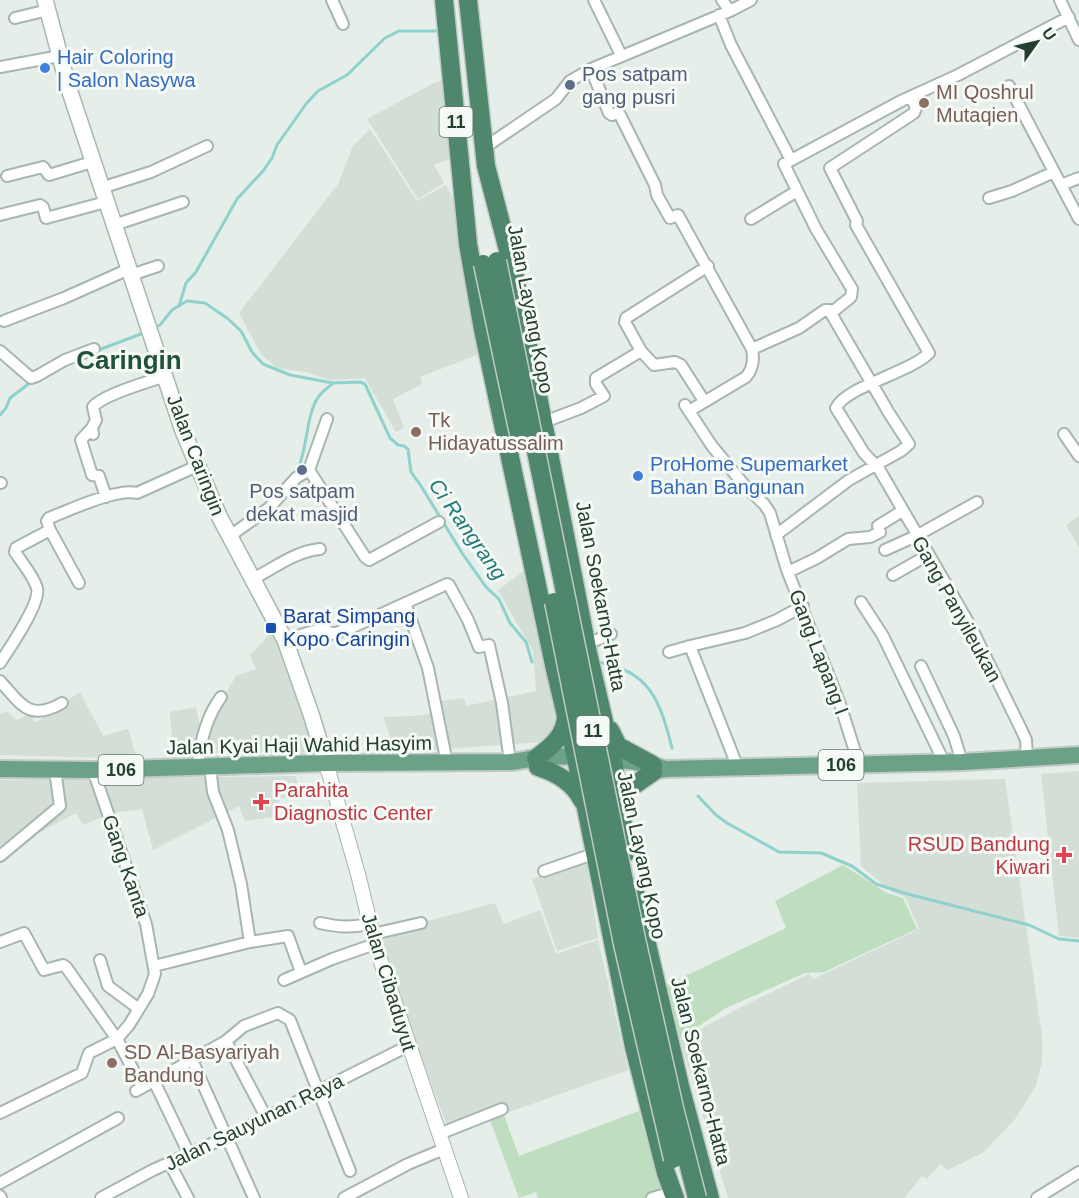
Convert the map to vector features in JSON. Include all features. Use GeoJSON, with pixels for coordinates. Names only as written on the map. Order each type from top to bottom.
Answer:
{"type":"FeatureCollection","features":[{"type":"Feature","properties":{"kind":"highway","name":"11"},"geometry":{"type":"LineString","coordinates":[[444,0],[470,257],[641,1076],[666,1173],[678,1196]]}},
{"type":"Feature","properties":{"kind":"highway","name":"Jalan Layang Kopo"},"geometry":{"type":"LineString","coordinates":[[453,0],[455,46],[472,190],[490,262],[676,1120],[697,1198]]}},
{"type":"Feature","properties":{"kind":"highway","name":"Jalan Soekarno-Hatta"},"geometry":{"type":"LineString","coordinates":[[468,0],[485,157],[514,273],[586,644],[614,766],[619,808],[640,912],[680,1086],[710,1198]]}},
{"type":"Feature","properties":{"kind":"highway","name":"Jalan Layang Kopo"},"geometry":{"type":"LineString","coordinates":[[485,157],[490,262],[531,488],[623,944],[662,1113],[678,1196]]}},
{"type":"Feature","properties":{"kind":"highway"},"geometry":{"type":"LineString","coordinates":[[544,619],[554,631],[570,631],[580,620],[580,609]]}},
{"type":"Feature","properties":{"kind":"highway"},"geometry":{"type":"LineString","coordinates":[[601,709],[618,746],[657,768],[627,790],[619,808]]}},
{"type":"Feature","properties":{"kind":"highway"},"geometry":{"type":"LineString","coordinates":[[566,713],[562,733],[554,744],[533,762],[570,783],[579,794],[586,810]]}},
{"type":"Feature","properties":{"kind":"highway"},"geometry":{"type":"LineString","coordinates":[[607,916],[609,906],[616,899],[621,898],[627,898],[635,903],[640,912]]}},
{"type":"Feature","properties":{"kind":"main road","name":"Jalan Caringin"},"geometry":{"type":"LineString","coordinates":[[46,3],[92,162],[183,431],[230,536],[285,640],[326,763]]}},
{"type":"Feature","properties":{"kind":"main road","name":"Jalan Kyai Haji Wahid Hasyim"},"geometry":{"type":"LineString","coordinates":[[0,769],[93,770],[326,763],[510,762],[657,768],[738,768],[962,762],[1079,755]]}},
{"type":"Feature","properties":{"kind":"street"},"geometry":{"type":"LineString","coordinates":[[332,0],[343,24]]}},
{"type":"Feature","properties":{"kind":"street"},"geometry":{"type":"LineString","coordinates":[[594,0],[621,55]]}},
{"type":"Feature","properties":{"kind":"street"},"geometry":{"type":"LineString","coordinates":[[722,0],[731,45],[791,160]]}},
{"type":"Feature","properties":{"kind":"street"},"geometry":{"type":"LineString","coordinates":[[485,157],[556,99],[570,81],[621,55],[751,0]]}},
{"type":"Feature","properties":{"kind":"street"},"geometry":{"type":"LineString","coordinates":[[1060,0],[1072,17],[1079,40]]}},
{"type":"Feature","properties":{"kind":"street"},"geometry":{"type":"LineString","coordinates":[[15,18],[46,3]]}},
{"type":"Feature","properties":{"kind":"street"},"geometry":{"type":"LineString","coordinates":[[831,313],[851,297],[852,289],[816,229],[784,165],[911,97],[1072,17]]}},
{"type":"Feature","properties":{"kind":"street"},"geometry":{"type":"LineString","coordinates":[[0,67],[60,56]]}},
{"type":"Feature","properties":{"kind":"street"},"geometry":{"type":"LineString","coordinates":[[591,69],[609,113],[620,115],[665,210],[670,218],[678,215],[708,266],[752,349],[754,356],[752,369],[746,377],[704,401],[681,365],[675,362],[654,365],[641,351],[628,330],[626,318],[708,266]]}},
{"type":"Feature","properties":{"kind":"street"},"geometry":{"type":"LineString","coordinates":[[1009,86],[1079,219]]}},
{"type":"Feature","properties":{"kind":"street"},"geometry":{"type":"LineString","coordinates":[[872,383],[901,370],[929,353],[856,225],[857,221],[830,168],[914,113],[916,108],[911,97]]}},
{"type":"Feature","properties":{"kind":"street"},"geometry":{"type":"LineString","coordinates":[[4,214],[40,205],[44,207],[46,218],[104,195],[207,146]]}},
{"type":"Feature","properties":{"kind":"street"},"geometry":{"type":"LineString","coordinates":[[7,176],[43,167],[49,175],[92,162]]}},
{"type":"Feature","properties":{"kind":"street"},"geometry":{"type":"LineString","coordinates":[[989,198],[1012,191],[1054,172]]}},
{"type":"Feature","properties":{"kind":"street"},"geometry":{"type":"LineString","coordinates":[[1061,185],[1079,178]]}},
{"type":"Feature","properties":{"kind":"street"},"geometry":{"type":"LineString","coordinates":[[751,219],[797,191]]}},
{"type":"Feature","properties":{"kind":"street"},"geometry":{"type":"LineString","coordinates":[[114,225],[183,202]]}},
{"type":"Feature","properties":{"kind":"street"},"geometry":{"type":"LineString","coordinates":[[4,321],[130,272],[159,266]]}},
{"type":"Feature","properties":{"kind":"street"},"geometry":{"type":"LineString","coordinates":[[752,349],[799,328],[825,310],[831,313],[909,444],[839,487],[777,538]]}},
{"type":"Feature","properties":{"kind":"street"},"geometry":{"type":"LineString","coordinates":[[0,351],[31,378],[64,360],[94,349]]}},
{"type":"Feature","properties":{"kind":"street"},"geometry":{"type":"LineString","coordinates":[[544,422],[581,408],[604,396],[596,384],[596,378],[641,351]]}},
{"type":"Feature","properties":{"kind":"street"},"geometry":{"type":"LineString","coordinates":[[106,497],[99,476],[92,475],[81,440],[96,420],[94,404],[139,384],[166,376]]}},
{"type":"Feature","properties":{"kind":"street","name":"Gang Panyileukan"},"geometry":{"type":"LineString","coordinates":[[872,383],[841,402],[836,408],[864,453],[875,464],[984,651],[1022,729],[1028,758]]}},
{"type":"Feature","properties":{"kind":"street","name":"Gang Lapang I"},"geometry":{"type":"LineString","coordinates":[[704,401],[687,408],[712,446],[770,513],[788,572],[840,704],[859,764]]}},
{"type":"Feature","properties":{"kind":"street"},"geometry":{"type":"LineString","coordinates":[[230,536],[269,508],[296,478],[309,470],[327,419]]}},
{"type":"Feature","properties":{"kind":"street"},"geometry":{"type":"LineString","coordinates":[[1064,434],[1079,456]]}},
{"type":"Feature","properties":{"kind":"street"},"geometry":{"type":"LineString","coordinates":[[80,583],[50,530],[47,521],[49,518],[106,497],[137,493],[197,466]]}},
{"type":"Feature","properties":{"kind":"street"},"geometry":{"type":"LineString","coordinates":[[309,470],[369,560],[440,522]]}},
{"type":"Feature","properties":{"kind":"street"},"geometry":{"type":"LineString","coordinates":[[885,550],[916,536],[977,502]]}},
{"type":"Feature","properties":{"kind":"street"},"geometry":{"type":"LineString","coordinates":[[788,572],[818,558],[848,539],[872,536],[880,532],[878,526],[902,511]]}},
{"type":"Feature","properties":{"kind":"street"},"geometry":{"type":"LineString","coordinates":[[0,663],[38,596],[35,584],[14,550],[50,530]]}},
{"type":"Feature","properties":{"kind":"street"},"geometry":{"type":"LineString","coordinates":[[253,579],[288,559],[320,549]]}},
{"type":"Feature","properties":{"kind":"street"},"geometry":{"type":"LineString","coordinates":[[893,575],[928,555]]}},
{"type":"Feature","properties":{"kind":"street"},"geometry":{"type":"LineString","coordinates":[[285,640],[323,628],[335,634],[447,584],[468,620],[479,647],[489,645],[502,703],[510,762]]}},
{"type":"Feature","properties":{"kind":"street"},"geometry":{"type":"LineString","coordinates":[[861,602],[883,636],[944,762]]}},
{"type":"Feature","properties":{"kind":"street"},"geometry":{"type":"LineString","coordinates":[[405,603],[429,671],[447,763]]}},
{"type":"Feature","properties":{"kind":"street"},"geometry":{"type":"LineString","coordinates":[[669,652],[745,633],[803,606]]}},
{"type":"Feature","properties":{"kind":"street"},"geometry":{"type":"LineString","coordinates":[[586,644],[611,634]]}},
{"type":"Feature","properties":{"kind":"street"},"geometry":{"type":"LineString","coordinates":[[690,646],[738,768]]}},
{"type":"Feature","properties":{"kind":"street"},"geometry":{"type":"LineString","coordinates":[[921,666],[954,736],[962,762]]}},
{"type":"Feature","properties":{"kind":"street"},"geometry":{"type":"LineString","coordinates":[[0,681],[27,710],[46,712],[62,703]]}},
{"type":"Feature","properties":{"kind":"street"},"geometry":{"type":"LineString","coordinates":[[221,697],[204,732],[204,766],[228,830],[241,884],[250,942]]}},
{"type":"Feature","properties":{"kind":"street","name":"Jalan Cibaduyut"},"geometry":{"type":"LineString","coordinates":[[326,763],[358,874],[372,934],[461,1198]]}},
{"type":"Feature","properties":{"kind":"street"},"geometry":{"type":"LineString","coordinates":[[0,856],[60,806],[55,770]]}},
{"type":"Feature","properties":{"kind":"street","name":"Gang Kanta"},"geometry":{"type":"LineString","coordinates":[[93,770],[144,916],[154,964]]}},
{"type":"Feature","properties":{"kind":"street"},"geometry":{"type":"LineString","coordinates":[[544,871],[596,853]]}},
{"type":"Feature","properties":{"kind":"street"},"geometry":{"type":"LineString","coordinates":[[320,923],[372,934]]}},
{"type":"Feature","properties":{"kind":"street"},"geometry":{"type":"LineString","coordinates":[[284,980],[372,934],[421,923]]}},
{"type":"Feature","properties":{"kind":"street"},"geometry":{"type":"LineString","coordinates":[[0,942],[24,933],[44,970],[63,965],[66,967],[117,1039],[139,1089],[226,1041],[237,1031],[258,1020],[273,1014],[284,1014],[290,1020],[350,1171]]}},
{"type":"Feature","properties":{"kind":"street"},"geometry":{"type":"LineString","coordinates":[[0,1113],[79,1076],[84,1070],[88,1054],[117,1039],[139,1009],[154,976],[154,964],[250,942],[288,936],[301,972]]}},
{"type":"Feature","properties":{"kind":"street"},"geometry":{"type":"LineString","coordinates":[[100,960],[108,986],[139,1009]]}},
{"type":"Feature","properties":{"kind":"street"},"geometry":{"type":"LineString","coordinates":[[226,1041],[266,1117]]}},
{"type":"Feature","properties":{"kind":"street","name":"Jalan Sauyunan Raya"},"geometry":{"type":"LineString","coordinates":[[101,1198],[408,1046]]}},
{"type":"Feature","properties":{"kind":"street"},"geometry":{"type":"LineString","coordinates":[[192,1060],[255,1198]]}},
{"type":"Feature","properties":{"kind":"street"},"geometry":{"type":"LineString","coordinates":[[154,1081],[189,1154]]}},
{"type":"Feature","properties":{"kind":"street"},"geometry":{"type":"LineString","coordinates":[[439,1134],[502,1109]]}},
{"type":"Feature","properties":{"kind":"street"},"geometry":{"type":"LineString","coordinates":[[0,1183],[118,1118]]}},
{"type":"Feature","properties":{"kind":"street"},"geometry":{"type":"LineString","coordinates":[[344,1198],[408,1164],[444,1149]]}},
{"type":"Feature","properties":{"kind":"street"},"geometry":{"type":"LineString","coordinates":[[170,1164],[188,1198]]}},
{"type":"Feature","properties":{"kind":"street"},"geometry":{"type":"LineString","coordinates":[[1038,1198],[1079,1172]]}},
{"type":"Feature","properties":{"kind":"street"},"geometry":{"type":"LineString","coordinates":[[652,1198],[678,1196]]}},
{"type":"Feature","properties":{"kind":"shaded area"},"geometry":{"type":"Polygon","coordinates":[[[449,78],[460,154],[434,165],[444,183],[418,199],[367,119],[434,83],[449,78]]]}},
{"type":"Feature","properties":{"kind":"shaded area"},"geometry":{"type":"Polygon","coordinates":[[[370,129],[417,201],[446,185],[469,233],[482,353],[420,377],[422,384],[393,399],[404,428],[396,432],[365,378],[329,380],[306,372],[277,368],[261,354],[239,313],[338,184],[353,146],[370,129]]]}},
{"type":"Feature","properties":{"kind":"shaded area"},"geometry":{"type":"Polygon","coordinates":[[[1079,516],[1079,548],[1066,525],[1079,516]]]}},
{"type":"Feature","properties":{"kind":"shaded area"},"geometry":{"type":"Polygon","coordinates":[[[524,571],[558,697],[555,724],[551,735],[539,742],[396,753],[383,717],[442,712],[442,701],[464,698],[466,706],[536,691],[533,651],[498,590],[524,571]]]}},
{"type":"Feature","properties":{"kind":"shaded area"},"geometry":{"type":"Polygon","coordinates":[[[272,632],[318,753],[173,753],[170,712],[196,707],[200,727],[206,727],[236,676],[256,669],[250,655],[272,632]]]}},
{"type":"Feature","properties":{"kind":"shaded area"},"geometry":{"type":"Polygon","coordinates":[[[80,692],[103,736],[128,729],[137,759],[0,755],[0,714],[7,711],[16,720],[30,714],[35,723],[80,692]]]}},
{"type":"Feature","properties":{"kind":"shaded area","name":"RSUD Bandung Kiwari"},"geometry":{"type":"Polygon","coordinates":[[[1079,771],[1079,938],[1059,936],[1041,774],[1079,771]]]}},
{"type":"Feature","properties":{"kind":"shaded area"},"geometry":{"type":"Polygon","coordinates":[[[296,776],[299,797],[279,798],[280,816],[245,821],[239,806],[153,850],[142,809],[112,813],[83,825],[76,813],[0,854],[0,780],[296,776]]]}},
{"type":"Feature","properties":{"kind":"shaded area"},"geometry":{"type":"Polygon","coordinates":[[[1005,779],[1042,1036],[1042,1061],[1036,1086],[1015,1119],[984,1152],[948,1170],[940,1164],[927,1179],[922,1176],[904,1198],[728,1198],[680,1040],[809,974],[813,979],[919,929],[905,897],[892,892],[861,866],[857,783],[1005,779]]]}},
{"type":"Feature","properties":{"kind":"shaded area"},"geometry":{"type":"Polygon","coordinates":[[[586,858],[598,938],[557,951],[532,879],[586,858]]]}},
{"type":"Feature","properties":{"kind":"shaded area"},"geometry":{"type":"Polygon","coordinates":[[[495,903],[504,924],[540,910],[556,954],[598,940],[628,1070],[450,1133],[403,1009],[379,934],[495,903]]]}},
{"type":"Feature","properties":{"kind":"green space"},"geometry":{"type":"Polygon","coordinates":[[[843,865],[887,893],[903,898],[917,929],[824,972],[805,973],[726,1008],[676,1041],[664,986],[786,928],[775,901],[843,865]]]}},
{"type":"Feature","properties":{"kind":"green space"},"geometry":{"type":"Polygon","coordinates":[[[639,1111],[662,1193],[644,1198],[538,1198],[536,1192],[519,1198],[490,1120],[504,1115],[519,1156],[639,1111]]]}},
{"type":"Feature","properties":{"kind":"waterway"},"geometry":{"type":"LineString","coordinates":[[179,306],[186,283],[196,272],[237,199],[263,171],[277,145],[318,91],[347,75],[385,38],[399,31],[440,31]]}},
{"type":"Feature","properties":{"kind":"waterway","name":"Ci Rangrang"},"geometry":{"type":"LineString","coordinates":[[154,328],[160,325],[172,310],[187,301],[205,303],[241,331],[252,352],[263,364],[290,375],[333,383],[360,382],[365,384],[390,438],[398,445],[408,449],[411,472],[462,553],[486,587],[499,599],[510,623],[526,642],[532,662]]}},
{"type":"Feature","properties":{"kind":"waterway","name":"Ci Rangrang"},"geometry":{"type":"LineString","coordinates":[[96,351],[146,332]]}},
{"type":"Feature","properties":{"kind":"waterway","name":"Ci Rangrang"},"geometry":{"type":"LineString","coordinates":[[0,415],[10,398],[31,382]]}},
{"type":"Feature","properties":{"kind":"waterway"},"geometry":{"type":"LineString","coordinates":[[296,473],[303,455],[314,404],[333,383]]}},
{"type":"Feature","properties":{"kind":"waterway","name":"Ci Rangrang"},"geometry":{"type":"LineString","coordinates":[[597,662],[629,672],[650,690],[663,716],[672,748]]}},
{"type":"Feature","properties":{"kind":"waterway","name":"Ci Rangrang"},"geometry":{"type":"LineString","coordinates":[[698,796],[727,823],[779,852],[821,853],[852,866],[876,884],[1029,925],[1059,939],[1079,941]]}},
{"type":"Feature","properties":{"kind":"place","name":"Hair Coloring | Salon Nasywa"},"geometry":{"type":"Point","coordinates":[45,68]}},
{"type":"Feature","properties":{"kind":"place","name":"Pos satpam gang pusri"},"geometry":{"type":"Point","coordinates":[570,85]}},
{"type":"Feature","properties":{"kind":"place","name":"MI Qoshrul Mutaqien"},"geometry":{"type":"Point","coordinates":[924,103]}},
{"type":"Feature","properties":{"kind":"place","name":"Tk Hidayatussalim"},"geometry":{"type":"Point","coordinates":[416,432]}},
{"type":"Feature","properties":{"kind":"place","name":"Pos satpam dekat masjid"},"geometry":{"type":"Point","coordinates":[302,470]}},
{"type":"Feature","properties":{"kind":"place","name":"ProHome Supemarket Bahan Bangunan"},"geometry":{"type":"Point","coordinates":[638,476]}},
{"type":"Feature","properties":{"kind":"place","name":"Barat Simpang Kopo Caringin"},"geometry":{"type":"Point","coordinates":[271,628]}},
{"type":"Feature","properties":{"kind":"place","name":"Parahita Diagnostic Center"},"geometry":{"type":"Point","coordinates":[261,802]}},
{"type":"Feature","properties":{"kind":"place","name":"RSUD Bandung Kiwari"},"geometry":{"type":"Point","coordinates":[1064,855]}},
{"type":"Feature","properties":{"kind":"place","name":"SD Al-Basyariyah Bandung"},"geometry":{"type":"Point","coordinates":[112,1063]}},
{"type":"Feature","properties":{"kind":"district","name":"Caringin"},"geometry":{"type":"Point","coordinates":[129,360]}}]}
